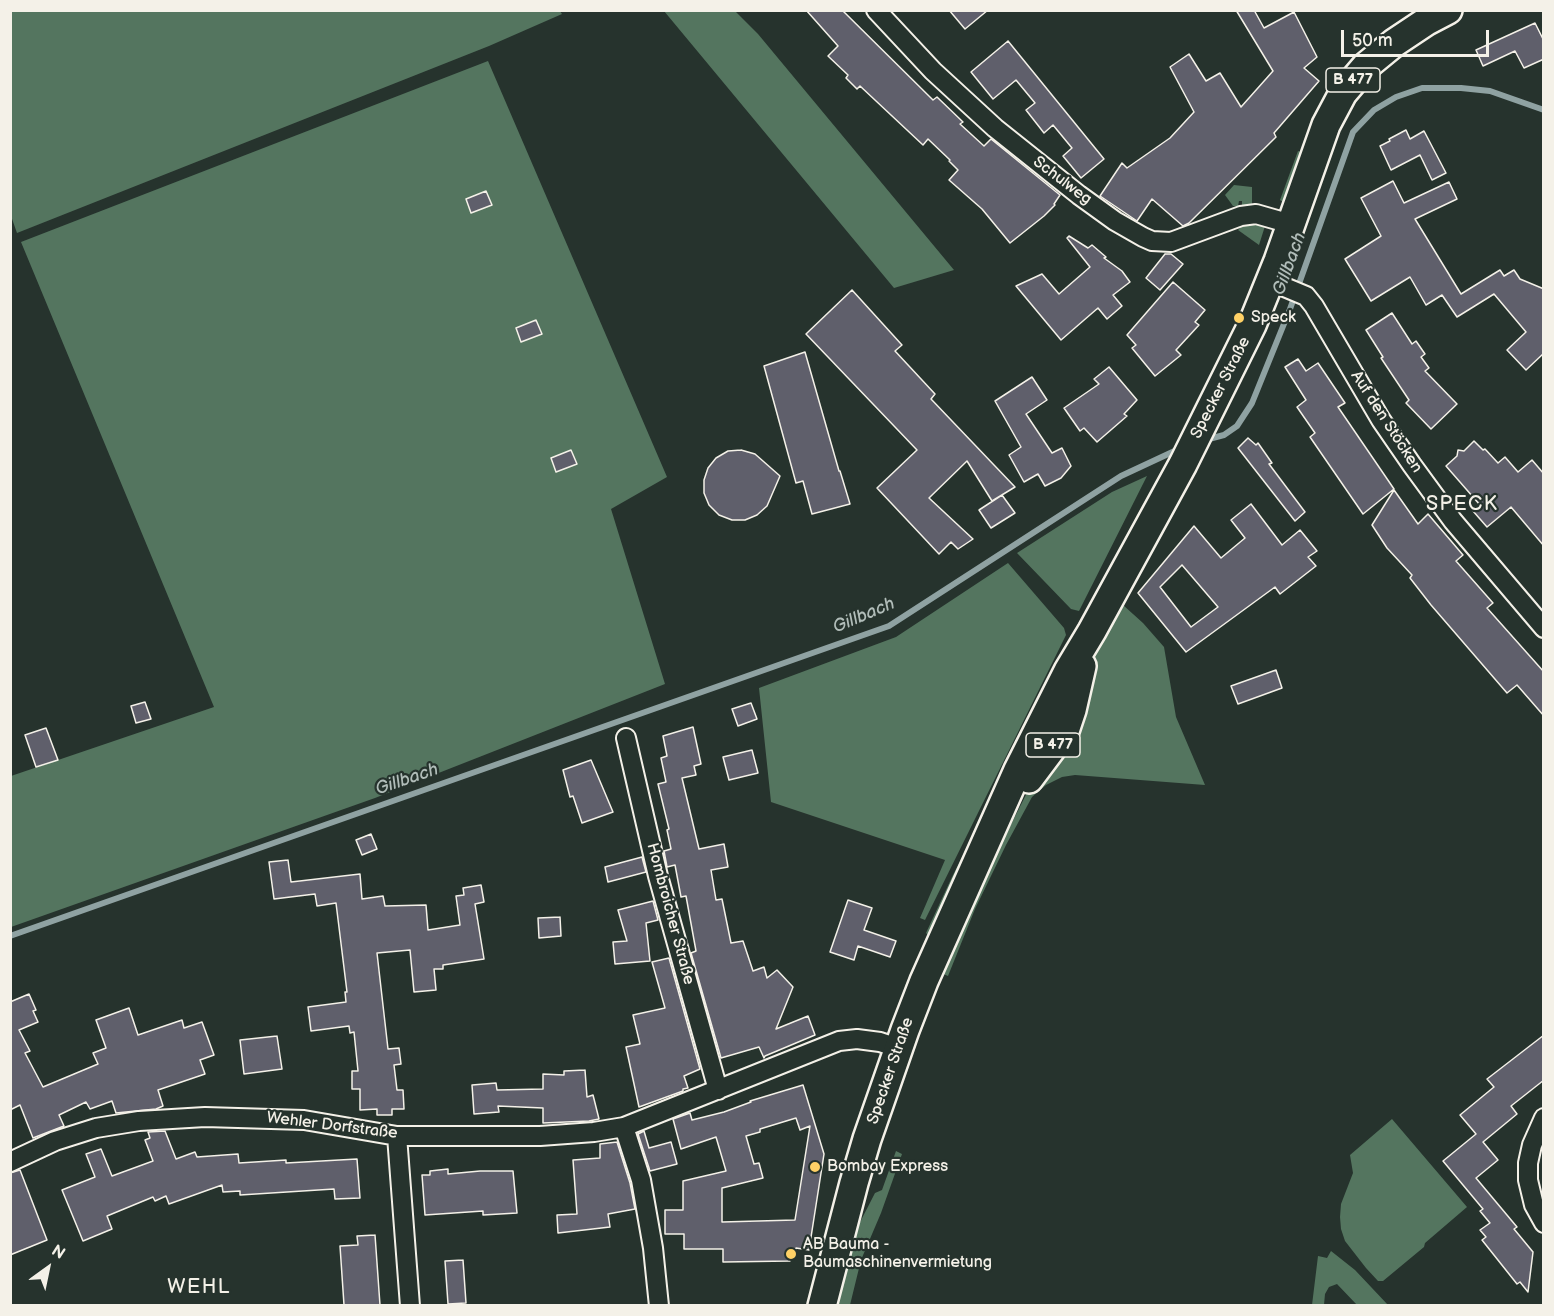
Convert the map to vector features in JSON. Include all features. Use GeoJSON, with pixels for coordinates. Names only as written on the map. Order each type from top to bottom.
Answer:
{"type":"FeatureCollection","features":[{"type":"Feature","properties":{"kind":"main road","name":"Specker Straße"},"geometry":{"type":"LineString","coordinates":[[822,1305],[854,1183],[898,1048],[924,981],[985,846],[1036,767],[1065,731],[1092,631],[1200,432],[1243,346],[1270,281],[1326,125],[1343,93],[1354,78],[1379,54],[1432,14]]}},
{"type":"Feature","properties":{"kind":"street","name":"Schulweg"},"geometry":{"type":"LineString","coordinates":[[876,10],[948,86],[995,128],[1079,195],[1115,221],[1143,237],[1152,241],[1171,242],[1241,216],[1256,214],[1291,224]]}},
{"type":"Feature","properties":{"kind":"street","name":"Auf den Stöcken"},"geometry":{"type":"LineString","coordinates":[[1270,281],[1306,296],[1328,328],[1381,420],[1419,474],[1453,521],[1544,627]]}},
{"type":"Feature","properties":{"kind":"street","name":"Hombroicher Straße"},"geometry":{"type":"LineString","coordinates":[[626,738],[658,876],[718,1090]]}},
{"type":"Feature","properties":{"kind":"street","name":"Wehler Dorfstraße"},"geometry":{"type":"LineString","coordinates":[[10,1162],[55,1141],[96,1128],[139,1121],[185,1118],[240,1117],[304,1120],[396,1136],[571,1134],[624,1127],[839,1041],[857,1039],[880,1042],[898,1048]]}},
{"type":"Feature","properties":{"kind":"street"},"geometry":{"type":"LineString","coordinates":[[1544,1118],[1532,1145],[1528,1172],[1534,1205],[1544,1223]]}},
{"type":"Feature","properties":{"kind":"street"},"geometry":{"type":"LineString","coordinates":[[624,1127],[641,1180],[653,1248],[659,1305]]}},
{"type":"Feature","properties":{"kind":"street"},"geometry":{"type":"LineString","coordinates":[[396,1136],[410,1305]]}},
{"type":"Feature","properties":{"kind":"green space"},"geometry":{"type":"Polygon","coordinates":[[[559,10],[562,14],[489,46],[17,233],[11,216],[11,11],[559,10]]]}},
{"type":"Feature","properties":{"kind":"green space"},"geometry":{"type":"Polygon","coordinates":[[[664,11],[735,11],[758,34],[954,270],[894,288],[664,11]]]}},
{"type":"Feature","properties":{"kind":"green space"},"geometry":{"type":"Polygon","coordinates":[[[488,61],[667,477],[611,509],[665,684],[375,798],[11,927],[11,776],[214,707],[21,242],[488,61]]]}},
{"type":"Feature","properties":{"kind":"green space"},"geometry":{"type":"Polygon","coordinates":[[[1298,151],[1304,153],[1283,202],[1280,200],[1298,151]]]}},
{"type":"Feature","properties":{"kind":"green space"},"geometry":{"type":"Polygon","coordinates":[[[1234,185],[1252,187],[1252,205],[1242,206],[1242,201],[1239,201],[1238,206],[1233,206],[1225,195],[1234,185]]]}},
{"type":"Feature","properties":{"kind":"green space"},"geometry":{"type":"Polygon","coordinates":[[[1262,223],[1265,226],[1259,245],[1238,230],[1244,224],[1262,223]]]}},
{"type":"Feature","properties":{"kind":"green space"},"geometry":{"type":"Polygon","coordinates":[[[1147,476],[1079,611],[1071,609],[1017,553],[1112,492],[1147,476]]]}},
{"type":"Feature","properties":{"kind":"green space"},"geometry":{"type":"Polygon","coordinates":[[[1008,563],[1064,628],[1066,635],[925,920],[920,918],[945,860],[771,802],[759,688],[896,637],[1008,563]]]}},
{"type":"Feature","properties":{"kind":"green space"},"geometry":{"type":"Polygon","coordinates":[[[1123,605],[1164,647],[1176,717],[1205,785],[1075,775],[1062,777],[1046,785],[1032,797],[1006,845],[975,909],[948,976],[941,973],[987,872],[1087,674],[1108,624],[1115,610],[1123,605]]]}},
{"type":"Feature","properties":{"kind":"green space"},"geometry":{"type":"Polygon","coordinates":[[[1053,676],[1039,714],[928,935],[926,933],[952,877],[1053,676]]]}},
{"type":"Feature","properties":{"kind":"green space"},"geometry":{"type":"Polygon","coordinates":[[[1392,1119],[1467,1207],[1425,1243],[1424,1247],[1383,1281],[1378,1281],[1345,1241],[1341,1229],[1341,1204],[1353,1173],[1350,1155],[1392,1119]]]}},
{"type":"Feature","properties":{"kind":"green space"},"geometry":{"type":"Polygon","coordinates":[[[896,1151],[902,1154],[861,1260],[850,1305],[836,1306],[856,1230],[875,1193],[882,1190],[896,1151]]]}},
{"type":"Feature","properties":{"kind":"green space"},"geometry":{"type":"Polygon","coordinates":[[[1331,1251],[1355,1270],[1388,1305],[1357,1305],[1337,1284],[1329,1287],[1325,1294],[1324,1305],[1312,1305],[1318,1256],[1327,1258],[1331,1251]]]}},
{"type":"Feature","properties":{"kind":"building"},"geometry":{"type":"Polygon","coordinates":[[[806,10],[842,10],[933,100],[937,97],[963,122],[960,124],[984,146],[991,139],[1060,195],[1055,205],[1010,243],[982,209],[949,180],[958,170],[950,160],[928,139],[923,145],[860,86],[857,89],[846,78],[848,75],[828,56],[838,46],[806,10]]]}},
{"type":"Feature","properties":{"kind":"building"},"geometry":{"type":"Polygon","coordinates":[[[949,10],[988,10],[965,29],[949,10]]]}},
{"type":"Feature","properties":{"kind":"building"},"geometry":{"type":"Polygon","coordinates":[[[1236,10],[1254,10],[1264,28],[1294,12],[1317,57],[1304,68],[1319,81],[1274,133],[1276,137],[1189,223],[1183,226],[1152,199],[1137,221],[1100,196],[1122,163],[1127,168],[1170,138],[1194,112],[1170,67],[1189,54],[1206,81],[1220,73],[1241,107],[1273,71],[1236,10]]]}},
{"type":"Feature","properties":{"kind":"building"},"geometry":{"type":"Polygon","coordinates":[[[1535,23],[1544,41],[1544,59],[1524,68],[1515,51],[1483,66],[1476,50],[1535,23]]]}},
{"type":"Feature","properties":{"kind":"building"},"geometry":{"type":"Polygon","coordinates":[[[1008,41],[1104,159],[1081,178],[1063,156],[1072,148],[1053,125],[1044,133],[1026,110],[1035,103],[1016,80],[993,99],[971,72],[1008,41]]]}},
{"type":"Feature","properties":{"kind":"building"},"geometry":{"type":"Polygon","coordinates":[[[1406,130],[1410,139],[1424,131],[1446,173],[1432,180],[1420,155],[1391,170],[1380,146],[1406,130]]]}},
{"type":"Feature","properties":{"kind":"building"},"geometry":{"type":"Polygon","coordinates":[[[1393,181],[1404,203],[1449,182],[1457,199],[1415,219],[1461,294],[1500,270],[1504,276],[1514,270],[1520,279],[1544,289],[1544,353],[1526,370],[1507,350],[1526,332],[1494,294],[1457,317],[1442,295],[1426,305],[1410,277],[1371,301],[1345,259],[1381,236],[1361,198],[1393,181]]]}},
{"type":"Feature","properties":{"kind":"building"},"geometry":{"type":"Polygon","coordinates":[[[486,191],[492,205],[471,213],[466,199],[486,191]]]}},
{"type":"Feature","properties":{"kind":"building"},"geometry":{"type":"Polygon","coordinates":[[[1069,236],[1088,248],[1092,245],[1106,257],[1104,258],[1122,271],[1130,282],[1113,295],[1122,306],[1107,319],[1098,308],[1061,340],[1016,286],[1042,274],[1059,294],[1090,267],[1067,238],[1069,236]]]}},
{"type":"Feature","properties":{"kind":"building"},"geometry":{"type":"Polygon","coordinates":[[[1165,254],[1171,254],[1183,264],[1160,290],[1146,278],[1165,254]]]}},
{"type":"Feature","properties":{"kind":"building"},"geometry":{"type":"Polygon","coordinates":[[[1173,282],[1205,310],[1195,322],[1199,325],[1176,350],[1181,355],[1155,376],[1132,348],[1136,345],[1127,335],[1173,282]]]}},
{"type":"Feature","properties":{"kind":"building"},"geometry":{"type":"Polygon","coordinates":[[[852,290],[902,345],[895,351],[935,394],[931,399],[1015,487],[992,501],[967,461],[929,498],[973,539],[958,549],[951,542],[939,554],[877,488],[917,450],[806,334],[852,290]]]}},
{"type":"Feature","properties":{"kind":"building"},"geometry":{"type":"Polygon","coordinates":[[[1392,313],[1412,344],[1416,341],[1425,354],[1421,357],[1429,368],[1425,371],[1457,404],[1431,429],[1406,403],[1409,400],[1381,358],[1383,357],[1366,330],[1392,313]]]}},
{"type":"Feature","properties":{"kind":"building"},"geometry":{"type":"Polygon","coordinates":[[[536,320],[542,334],[521,342],[516,328],[536,320]]]}},
{"type":"Feature","properties":{"kind":"building"},"geometry":{"type":"Polygon","coordinates":[[[805,352],[850,504],[812,514],[803,481],[796,483],[764,366],[805,352]]]}},
{"type":"Feature","properties":{"kind":"building"},"geometry":{"type":"Polygon","coordinates":[[[1298,359],[1306,371],[1318,363],[1345,403],[1338,407],[1394,489],[1363,514],[1310,437],[1315,433],[1297,407],[1306,400],[1285,367],[1298,359]]]}},
{"type":"Feature","properties":{"kind":"building"},"geometry":{"type":"Polygon","coordinates":[[[1109,367],[1137,400],[1124,414],[1127,416],[1097,442],[1084,428],[1080,431],[1064,408],[1099,384],[1094,379],[1109,367]]]}},
{"type":"Feature","properties":{"kind":"building"},"geometry":{"type":"Polygon","coordinates":[[[1032,377],[1047,400],[1026,414],[1052,453],[1062,448],[1071,466],[1061,478],[1045,486],[1038,474],[1024,482],[1009,455],[1021,447],[995,401],[1032,377]]]}},
{"type":"Feature","properties":{"kind":"building"},"geometry":{"type":"Polygon","coordinates":[[[1248,438],[1256,445],[1258,443],[1272,463],[1269,464],[1305,512],[1295,521],[1238,448],[1248,438]]]}},
{"type":"Feature","properties":{"kind":"building"},"geometry":{"type":"Polygon","coordinates":[[[1474,441],[1498,463],[1505,457],[1518,472],[1532,460],[1544,474],[1544,546],[1511,507],[1487,527],[1473,511],[1480,505],[1446,466],[1457,456],[1458,450],[1464,451],[1474,441]]]}},
{"type":"Feature","properties":{"kind":"building"},"geometry":{"type":"Polygon","coordinates":[[[571,450],[577,464],[556,472],[551,458],[571,450]]]}},
{"type":"Feature","properties":{"kind":"building"},"geometry":{"type":"Polygon","coordinates":[[[741,450],[755,454],[780,476],[767,506],[757,515],[745,520],[732,520],[719,515],[709,505],[704,493],[704,480],[708,468],[716,458],[728,451],[741,450]]]}},
{"type":"Feature","properties":{"kind":"building"},"geometry":{"type":"Polygon","coordinates":[[[1394,490],[1418,524],[1428,514],[1463,555],[1456,561],[1493,603],[1487,608],[1544,672],[1544,716],[1517,685],[1507,693],[1431,605],[1410,578],[1412,575],[1387,548],[1372,525],[1394,490]]]}},
{"type":"Feature","properties":{"kind":"building"},"geometry":{"type":"Polygon","coordinates":[[[1002,495],[1015,513],[991,528],[979,510],[1002,495]]]}},
{"type":"Feature","properties":{"kind":"building"},"geometry":{"type":"Polygon","coordinates":[[[1251,504],[1282,545],[1300,530],[1317,551],[1308,557],[1316,566],[1280,594],[1275,587],[1186,652],[1138,593],[1194,526],[1221,558],[1245,538],[1231,520],[1251,504]],[[1182,565],[1160,587],[1191,627],[1218,607],[1182,565]]]}},
{"type":"Feature","properties":{"kind":"building"},"geometry":{"type":"Polygon","coordinates":[[[1276,670],[1282,688],[1238,704],[1231,686],[1276,670]]]}},
{"type":"Feature","properties":{"kind":"building"},"geometry":{"type":"Polygon","coordinates":[[[145,702],[151,719],[136,723],[131,706],[145,702]]]}},
{"type":"Feature","properties":{"kind":"building"},"geometry":{"type":"Polygon","coordinates":[[[751,703],[757,719],[738,726],[732,709],[751,703]]]}},
{"type":"Feature","properties":{"kind":"building"},"geometry":{"type":"Polygon","coordinates":[[[693,727],[701,764],[694,766],[696,775],[682,778],[699,849],[724,844],[728,867],[711,870],[716,900],[722,899],[731,943],[743,941],[753,971],[764,967],[767,978],[777,970],[793,987],[776,1029],[808,1016],[815,1035],[764,1058],[759,1047],[721,1058],[691,953],[696,951],[686,896],[681,897],[675,865],[667,867],[664,851],[671,849],[667,830],[669,829],[658,784],[666,782],[661,758],[667,756],[663,736],[693,727]]]}},
{"type":"Feature","properties":{"kind":"building"},"geometry":{"type":"Polygon","coordinates":[[[46,728],[58,760],[36,767],[25,735],[46,728]]]}},
{"type":"Feature","properties":{"kind":"building"},"geometry":{"type":"Polygon","coordinates":[[[752,750],[758,773],[729,780],[723,757],[752,750]]]}},
{"type":"Feature","properties":{"kind":"building"},"geometry":{"type":"Polygon","coordinates":[[[591,760],[613,812],[582,823],[573,796],[570,797],[563,770],[591,760]]]}},
{"type":"Feature","properties":{"kind":"building"},"geometry":{"type":"Polygon","coordinates":[[[371,834],[377,849],[362,855],[356,840],[371,834]]]}},
{"type":"Feature","properties":{"kind":"building"},"geometry":{"type":"Polygon","coordinates":[[[642,857],[646,872],[608,882],[605,867],[642,857]]]}},
{"type":"Feature","properties":{"kind":"building"},"geometry":{"type":"Polygon","coordinates":[[[288,860],[291,882],[360,874],[362,899],[383,896],[385,906],[426,905],[428,930],[460,925],[456,896],[464,895],[463,888],[481,885],[484,902],[475,904],[484,959],[443,965],[443,969],[434,969],[436,990],[414,992],[410,950],[377,953],[388,1049],[399,1048],[401,1064],[394,1065],[397,1090],[403,1090],[404,1109],[392,1109],[392,1115],[377,1115],[377,1109],[360,1110],[360,1089],[352,1089],[352,1071],[358,1071],[354,1032],[350,1033],[349,1026],[311,1031],[308,1007],[346,1002],[345,992],[347,992],[336,903],[317,906],[315,894],[274,899],[269,862],[288,860]]]}},
{"type":"Feature","properties":{"kind":"building"},"geometry":{"type":"Polygon","coordinates":[[[848,900],[872,908],[864,930],[896,941],[890,957],[858,946],[854,960],[830,952],[848,900]]]}},
{"type":"Feature","properties":{"kind":"building"},"geometry":{"type":"Polygon","coordinates":[[[653,901],[658,920],[646,923],[650,961],[615,964],[613,942],[627,941],[618,910],[653,901]]]}},
{"type":"Feature","properties":{"kind":"building"},"geometry":{"type":"Polygon","coordinates":[[[560,917],[561,936],[539,938],[538,918],[560,917]]]}},
{"type":"Feature","properties":{"kind":"building"},"geometry":{"type":"Polygon","coordinates":[[[669,958],[700,1069],[684,1076],[688,1088],[639,1107],[626,1047],[640,1044],[633,1015],[665,1008],[652,962],[669,958]]]}},
{"type":"Feature","properties":{"kind":"building"},"geometry":{"type":"Polygon","coordinates":[[[29,994],[38,1022],[19,1030],[30,1051],[25,1053],[43,1087],[98,1064],[93,1053],[106,1048],[96,1020],[129,1008],[138,1035],[182,1020],[184,1028],[202,1022],[214,1055],[200,1060],[205,1074],[158,1090],[163,1106],[156,1109],[116,1113],[112,1101],[90,1109],[86,1102],[59,1115],[64,1126],[33,1138],[20,1105],[10,1110],[10,1002],[29,994]]]}},
{"type":"Feature","properties":{"kind":"building"},"geometry":{"type":"Polygon","coordinates":[[[1544,1035],[1544,1080],[1511,1106],[1517,1114],[1483,1142],[1498,1160],[1476,1178],[1517,1227],[1514,1229],[1533,1252],[1528,1292],[1520,1282],[1517,1284],[1482,1240],[1486,1237],[1480,1230],[1490,1223],[1480,1211],[1483,1209],[1443,1161],[1476,1134],[1460,1115],[1494,1087],[1487,1079],[1544,1035]]]}},
{"type":"Feature","properties":{"kind":"building"},"geometry":{"type":"Polygon","coordinates":[[[277,1036],[282,1069],[244,1074],[240,1040],[277,1036]]]}},
{"type":"Feature","properties":{"kind":"building"},"geometry":{"type":"Polygon","coordinates":[[[585,1070],[587,1097],[593,1095],[599,1119],[543,1123],[543,1108],[498,1106],[499,1112],[474,1114],[472,1085],[496,1083],[497,1090],[543,1089],[543,1074],[564,1075],[564,1071],[585,1070]]]}},
{"type":"Feature","properties":{"kind":"building"},"geometry":{"type":"Polygon","coordinates":[[[803,1085],[824,1154],[809,1250],[796,1248],[790,1261],[723,1262],[723,1249],[684,1249],[684,1234],[665,1234],[665,1210],[683,1210],[683,1181],[726,1171],[716,1137],[681,1149],[673,1119],[690,1113],[692,1120],[724,1112],[750,1101],[803,1085]],[[796,1118],[760,1129],[760,1132],[746,1136],[754,1164],[759,1163],[763,1178],[722,1188],[722,1222],[795,1220],[810,1126],[800,1130],[796,1118]]]}},
{"type":"Feature","properties":{"kind":"building"},"geometry":{"type":"Polygon","coordinates":[[[165,1131],[176,1159],[195,1152],[197,1157],[238,1154],[239,1163],[357,1159],[360,1198],[335,1199],[334,1189],[240,1195],[240,1191],[223,1192],[222,1185],[169,1204],[166,1196],[155,1201],[153,1197],[107,1216],[112,1229],[83,1241],[62,1190],[95,1177],[86,1154],[101,1149],[112,1176],[153,1161],[145,1140],[150,1138],[148,1132],[165,1131]]]}},
{"type":"Feature","properties":{"kind":"building"},"geometry":{"type":"Polygon","coordinates":[[[644,1131],[649,1148],[671,1142],[677,1164],[650,1171],[638,1134],[644,1131]]]}},
{"type":"Feature","properties":{"kind":"building"},"geometry":{"type":"Polygon","coordinates":[[[617,1142],[630,1183],[635,1209],[608,1214],[610,1227],[558,1233],[557,1215],[577,1214],[573,1160],[600,1158],[600,1144],[617,1142]]]}},
{"type":"Feature","properties":{"kind":"building"},"geometry":{"type":"Polygon","coordinates":[[[448,1169],[448,1174],[513,1171],[517,1213],[483,1215],[483,1211],[425,1215],[422,1175],[430,1175],[430,1171],[448,1169]]]}},
{"type":"Feature","properties":{"kind":"building"},"geometry":{"type":"Polygon","coordinates":[[[20,1170],[47,1240],[10,1255],[10,1173],[20,1170]]]}},
{"type":"Feature","properties":{"kind":"building"},"geometry":{"type":"Polygon","coordinates":[[[375,1235],[380,1305],[344,1305],[340,1246],[358,1245],[357,1236],[375,1235]]]}},
{"type":"Feature","properties":{"kind":"building"},"geometry":{"type":"Polygon","coordinates":[[[463,1260],[466,1303],[448,1304],[445,1261],[463,1260]]]}},
{"type":"Feature","properties":{"kind":"waterway","name":"Gillbach"},"geometry":{"type":"LineString","coordinates":[[1205,440],[1224,435],[1237,426],[1252,403],[1290,309],[1353,132],[1374,110],[1396,97],[1422,88],[1490,91],[1544,110]]}},
{"type":"Feature","properties":{"kind":"waterway","name":"Gillbach"},"geometry":{"type":"LineString","coordinates":[[10,936],[889,626],[1121,476],[1181,448]]}},
{"type":"Feature","properties":{"kind":"place","name":"Speck"},"geometry":{"type":"Point","coordinates":[1239,318]}},
{"type":"Feature","properties":{"kind":"place","name":"Bombay Express"},"geometry":{"type":"Point","coordinates":[815,1167]}},
{"type":"Feature","properties":{"kind":"place","name":"AB Bauma - Baumaschinenvermietung"},"geometry":{"type":"Point","coordinates":[791,1254]}},
{"type":"Feature","properties":{"kind":"district","name":"SPECK"},"geometry":{"type":"Point","coordinates":[1462,505]}},
{"type":"Feature","properties":{"kind":"district","name":"WEHL"},"geometry":{"type":"Point","coordinates":[199,1288]}}]}
